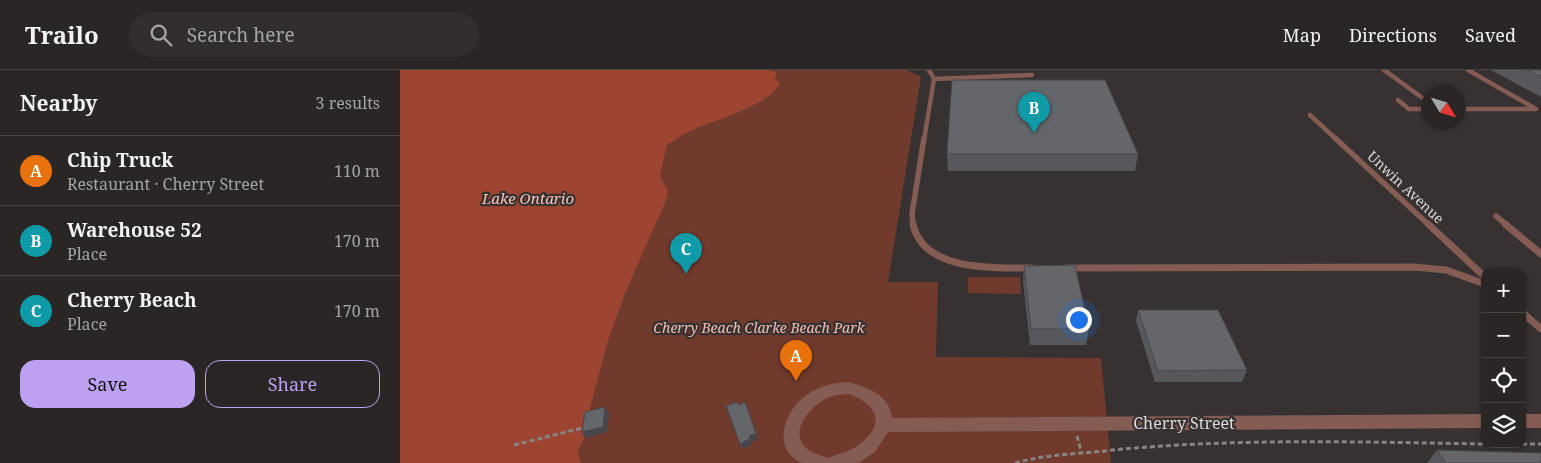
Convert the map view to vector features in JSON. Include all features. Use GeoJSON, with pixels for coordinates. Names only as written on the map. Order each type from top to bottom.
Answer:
{"type":"FeatureCollection","features":[{"type":"Feature","properties":{"kind":"street"},"geometry":{"type":"LineString","coordinates":[[822,463],[803,456],[795,448],[791,438],[794,418],[810,400],[834,390],[857,390],[874,399],[883,415],[883,425],[878,437],[869,448],[856,457],[835,463]]}},
{"type":"Feature","properties":{"kind":"street","name":"Cherry Street"},"geometry":{"type":"LineString","coordinates":[[883,425],[1481,421]]}},
{"type":"Feature","properties":{"kind":"street"},"geometry":{"type":"LineString","coordinates":[[1526,421],[1541,421]]}},
{"type":"Feature","properties":{"kind":"lane"},"geometry":{"type":"LineString","coordinates":[[929,70],[934,79],[912,214],[916,232],[928,248],[950,261],[971,268],[1040,268]]}},
{"type":"Feature","properties":{"kind":"lane"},"geometry":{"type":"LineString","coordinates":[[1384,70],[1421,97]]}},
{"type":"Feature","properties":{"kind":"lane"},"geometry":{"type":"LineString","coordinates":[[1466,109],[1536,109],[1468,70]]}},
{"type":"Feature","properties":{"kind":"lane"},"geometry":{"type":"LineString","coordinates":[[934,79],[1032,75]]}},
{"type":"Feature","properties":{"kind":"lane"},"geometry":{"type":"LineString","coordinates":[[1398,100],[1409,109],[1421,109]]}},
{"type":"Feature","properties":{"kind":"lane","name":"Unwin Avenue"},"geometry":{"type":"LineString","coordinates":[[1310,115],[1481,273]]}},
{"type":"Feature","properties":{"kind":"lane"},"geometry":{"type":"LineString","coordinates":[[1496,216],[1541,254]]}},
{"type":"Feature","properties":{"kind":"lane"},"geometry":{"type":"LineString","coordinates":[[1060,268],[1414,267],[1446,270],[1481,283]]}},
{"type":"Feature","properties":{"kind":"lane"},"geometry":{"type":"LineString","coordinates":[[1523,313],[1541,329]]}},
{"type":"Feature","properties":{"kind":"path"},"geometry":{"type":"LineString","coordinates":[[514,445],[587,427]]}},
{"type":"Feature","properties":{"kind":"path"},"geometry":{"type":"LineString","coordinates":[[1016,463],[1035,458],[1157,445],[1242,442],[1481,444]]}},
{"type":"Feature","properties":{"kind":"path"},"geometry":{"type":"LineString","coordinates":[[1526,444],[1541,444]]}},
{"type":"Feature","properties":{"kind":"green space","name":"Cherry Beach Clarke Beach Park"},"geometry":{"type":"Polygon","coordinates":[[[767,70],[907,70],[921,77],[888,282],[938,282],[936,357],[1101,358],[1111,463],[581,463],[578,450],[585,438],[588,416],[608,341],[625,294],[668,196],[660,176],[667,145],[689,131],[711,123],[775,80],[767,70]]]}},
{"type":"Feature","properties":{"kind":"green space"},"geometry":{"type":"Polygon","coordinates":[[[968,277],[1020,277],[1021,294],[968,293],[968,277]]]}},
{"type":"Feature","properties":{"kind":"water","name":"Lake Ontario"},"geometry":{"type":"Polygon","coordinates":[[[400,70],[767,70],[776,72],[775,79],[780,83],[765,99],[740,112],[688,132],[667,145],[660,176],[667,187],[668,196],[625,294],[608,341],[588,416],[585,438],[578,450],[581,463],[400,463],[400,70]]]}},
{"type":"Feature","properties":{"kind":"building"},"geometry":{"type":"Polygon","coordinates":[[[1527,70],[1541,70],[1541,77],[1527,70]]]}},
{"type":"Feature","properties":{"kind":"building"},"geometry":{"type":"Polygon","coordinates":[[[952,80],[1105,80],[1138,154],[947,154],[952,80]]]}},
{"type":"Feature","properties":{"kind":"building"},"geometry":{"type":"Polygon","coordinates":[[[1075,265],[1089,329],[1031,329],[1024,266],[1075,265]]]}},
{"type":"Feature","properties":{"kind":"building"},"geometry":{"type":"Polygon","coordinates":[[[1138,310],[1218,310],[1247,370],[1158,371],[1138,310]]]}},
{"type":"Feature","properties":{"kind":"building"},"geometry":{"type":"Polygon","coordinates":[[[737,402],[739,405],[745,402],[756,433],[749,436],[750,439],[740,444],[726,406],[737,402]]]}},
{"type":"Feature","properties":{"kind":"building"},"geometry":{"type":"Polygon","coordinates":[[[605,407],[603,427],[582,432],[585,412],[605,407]]]}},
{"type":"Feature","properties":{"kind":"building"},"geometry":{"type":"Polygon","coordinates":[[[1437,450],[1541,453],[1541,463],[1446,463],[1437,450]]]}},
{"type":"Feature","properties":{"kind":"place","name":"Warehouse 52"},"geometry":{"type":"Point","coordinates":[1034,133]}},
{"type":"Feature","properties":{"kind":"place","name":"Cherry Beach"},"geometry":{"type":"Point","coordinates":[686,274]}},
{"type":"Feature","properties":{"kind":"place","name":"Chip Truck"},"geometry":{"type":"Point","coordinates":[796,381]}}]}
